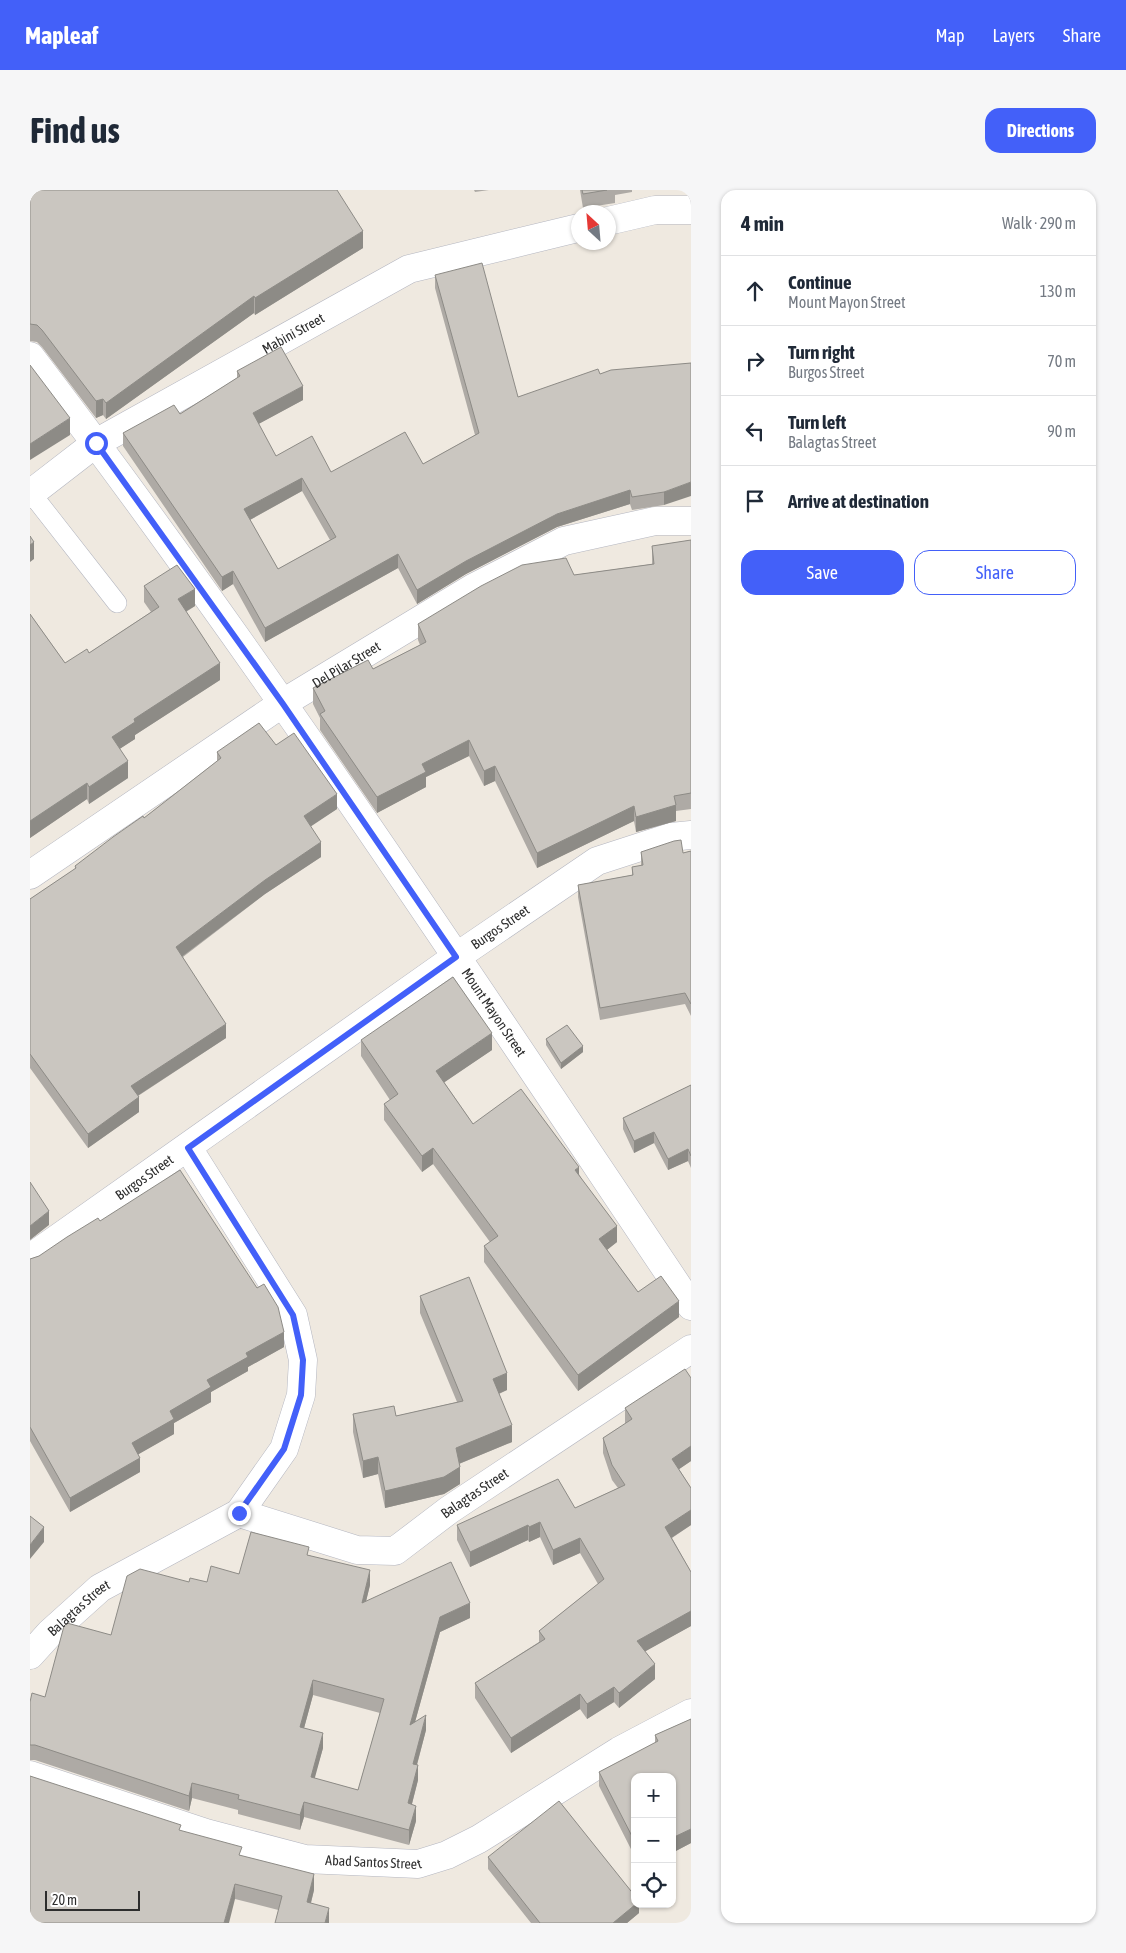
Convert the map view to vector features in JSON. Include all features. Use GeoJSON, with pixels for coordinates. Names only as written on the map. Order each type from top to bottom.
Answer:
{"type":"FeatureCollection","features":[{"type":"Feature","properties":{"kind":"street"},"geometry":{"type":"LineString","coordinates":[[616,219],[655,210],[691,210]]}},
{"type":"Feature","properties":{"kind":"street","name":"Mabini Street"},"geometry":{"type":"LineString","coordinates":[[30,493],[96,443],[409,268],[571,230]]}},
{"type":"Feature","properties":{"kind":"street","name":"Mount Mayon Street"},"geometry":{"type":"LineString","coordinates":[[30,356],[96,443],[283,704],[691,1306]]}},
{"type":"Feature","properties":{"kind":"street","name":"Del Pilar Street"},"geometry":{"type":"LineString","coordinates":[[30,875],[283,704],[473,588],[564,541],[655,520],[691,521]]}},
{"type":"Feature","properties":{"kind":"street","name":"Burgos Street"},"geometry":{"type":"LineString","coordinates":[[30,1258],[456,957],[597,861],[671,837],[691,835]]}},
{"type":"Feature","properties":{"kind":"street","name":"Balagtas Street"},"geometry":{"type":"LineString","coordinates":[[30,1655],[50,1633],[100,1588],[239,1513],[284,1449],[301,1395],[303,1360],[293,1315],[188,1148]]}},
{"type":"Feature","properties":{"kind":"street","name":"Balagtas Street"},"geometry":{"type":"LineString","coordinates":[[239,1513],[357,1550],[395,1551],[450,1510],[691,1349]]}},
{"type":"Feature","properties":{"kind":"street","name":"Abad Santos Street"},"geometry":{"type":"LineString","coordinates":[[30,1775],[206,1833],[305,1859],[418,1864],[447,1855],[479,1839],[619,1751],[691,1713]]}},
{"type":"Feature","properties":{"kind":"lane"},"geometry":{"type":"LineString","coordinates":[[30,493],[117,604]]}},
{"type":"Feature","properties":{"kind":"building"},"geometry":{"type":"Polygon","coordinates":[[[30,190],[337,190],[363,231],[255,298],[254,296],[106,403],[103,399],[96,401],[42,330],[37,325],[30,324],[30,190]]]}},
{"type":"Feature","properties":{"kind":"building"},"geometry":{"type":"Polygon","coordinates":[[[582,190],[607,190],[583,194],[582,190]]]}},
{"type":"Feature","properties":{"kind":"building"},"geometry":{"type":"Polygon","coordinates":[[[482,263],[518,397],[598,369],[600,374],[611,370],[691,363],[691,482],[664,492],[632,497],[630,490],[557,514],[466,561],[417,590],[398,554],[265,628],[233,571],[222,577],[123,433],[174,405],[180,414],[240,376],[237,371],[281,347],[303,386],[253,413],[276,456],[312,436],[331,472],[405,432],[423,464],[479,433],[435,275],[482,263]],[[302,478],[244,509],[278,569],[336,537],[302,478]]]}},
{"type":"Feature","properties":{"kind":"building"},"geometry":{"type":"Polygon","coordinates":[[[30,365],[70,418],[30,444],[30,365]]]}},
{"type":"Feature","properties":{"kind":"building"},"geometry":{"type":"Polygon","coordinates":[[[30,536],[34,542],[30,545],[30,536]]]}},
{"type":"Feature","properties":{"kind":"building"},"geometry":{"type":"Polygon","coordinates":[[[691,540],[691,793],[674,796],[676,805],[636,817],[634,806],[537,853],[495,766],[484,771],[469,740],[422,764],[426,772],[377,797],[320,714],[325,711],[313,688],[368,660],[373,669],[426,642],[418,624],[481,586],[522,565],[566,558],[574,575],[654,564],[652,546],[691,540]]]}},
{"type":"Feature","properties":{"kind":"building"},"geometry":{"type":"Polygon","coordinates":[[[177,565],[195,589],[178,599],[220,663],[134,719],[135,722],[112,737],[128,761],[89,787],[87,783],[30,821],[30,614],[65,663],[87,649],[89,653],[159,607],[144,586],[177,565]]]}},
{"type":"Feature","properties":{"kind":"building"},"geometry":{"type":"Polygon","coordinates":[[[259,723],[276,745],[294,733],[337,794],[304,816],[321,842],[265,880],[176,947],[226,1024],[131,1086],[139,1097],[88,1134],[30,1054],[30,899],[76,868],[75,866],[113,837],[143,816],[144,818],[221,758],[217,752],[259,723]]]}},
{"type":"Feature","properties":{"kind":"building"},"geometry":{"type":"Polygon","coordinates":[[[681,840],[683,853],[691,851],[691,1004],[685,993],[600,1008],[578,885],[633,875],[632,867],[643,865],[641,852],[681,840]]]}},
{"type":"Feature","properties":{"kind":"building"},"geometry":{"type":"Polygon","coordinates":[[[453,977],[492,1033],[436,1071],[473,1124],[521,1089],[579,1167],[575,1170],[617,1226],[599,1239],[638,1292],[661,1276],[679,1301],[578,1375],[484,1246],[498,1236],[433,1148],[422,1156],[384,1104],[398,1094],[361,1040],[453,977]]]}},
{"type":"Feature","properties":{"kind":"building"},"geometry":{"type":"Polygon","coordinates":[[[567,1025],[583,1046],[561,1063],[546,1039],[567,1025]]]}},
{"type":"Feature","properties":{"kind":"building"},"geometry":{"type":"Polygon","coordinates":[[[691,1085],[691,1156],[688,1149],[668,1159],[654,1132],[634,1141],[623,1118],[691,1085]]]}},
{"type":"Feature","properties":{"kind":"building"},"geometry":{"type":"Polygon","coordinates":[[[180,1170],[257,1288],[264,1284],[278,1307],[284,1332],[246,1353],[248,1357],[207,1380],[211,1387],[170,1411],[174,1419],[132,1443],[140,1458],[70,1498],[30,1427],[30,1259],[39,1256],[98,1218],[100,1221],[180,1170]]]}},
{"type":"Feature","properties":{"kind":"building"},"geometry":{"type":"Polygon","coordinates":[[[30,1182],[49,1211],[30,1226],[30,1182]]]}},
{"type":"Feature","properties":{"kind":"building"},"geometry":{"type":"Polygon","coordinates":[[[469,1277],[507,1373],[493,1379],[512,1425],[456,1448],[460,1467],[444,1477],[385,1491],[378,1457],[363,1461],[353,1414],[394,1406],[396,1416],[463,1401],[420,1296],[469,1277]]]}},
{"type":"Feature","properties":{"kind":"building"},"geometry":{"type":"Polygon","coordinates":[[[685,1369],[691,1378],[691,1446],[672,1459],[691,1488],[691,1510],[665,1527],[691,1572],[691,1611],[637,1641],[655,1664],[619,1693],[614,1687],[587,1704],[580,1694],[511,1738],[475,1683],[545,1639],[539,1631],[604,1579],[580,1538],[553,1550],[540,1522],[529,1527],[528,1525],[470,1552],[457,1525],[558,1479],[575,1508],[625,1485],[612,1465],[603,1438],[632,1419],[625,1408],[685,1369]]]}},
{"type":"Feature","properties":{"kind":"building"},"geometry":{"type":"Polygon","coordinates":[[[30,1516],[44,1527],[30,1545],[30,1516]]]}},
{"type":"Feature","properties":{"kind":"building"},"geometry":{"type":"Polygon","coordinates":[[[251,1532],[309,1547],[307,1555],[370,1570],[362,1603],[451,1562],[470,1603],[440,1617],[410,1725],[426,1715],[413,1764],[418,1765],[408,1803],[416,1806],[409,1830],[304,1802],[300,1815],[238,1799],[239,1795],[192,1783],[189,1796],[35,1745],[30,1745],[30,1702],[32,1693],[45,1697],[64,1626],[67,1623],[111,1635],[127,1576],[140,1569],[189,1582],[190,1578],[207,1582],[211,1566],[239,1574],[251,1532]],[[313,1680],[300,1727],[323,1733],[311,1777],[358,1790],[384,1699],[313,1680]]]}},
{"type":"Feature","properties":{"kind":"building"},"geometry":{"type":"Polygon","coordinates":[[[691,1719],[691,1829],[676,1836],[676,1773],[631,1773],[631,1834],[599,1772],[658,1741],[655,1735],[691,1719]]]}},
{"type":"Feature","properties":{"kind":"building"},"geometry":{"type":"Polygon","coordinates":[[[30,1776],[181,1825],[179,1830],[242,1847],[239,1855],[314,1874],[307,1902],[329,1908],[325,1923],[275,1923],[282,1896],[235,1884],[224,1923],[30,1923],[30,1776]]]}},
{"type":"Feature","properties":{"kind":"building"},"geometry":{"type":"Polygon","coordinates":[[[559,1801],[631,1891],[631,1908],[613,1923],[540,1923],[488,1857],[559,1801]]]}},
{"type":"Feature","properties":{"kind":"route"},"geometry":{"type":"LineString","coordinates":[[96,443],[283,704],[456,957],[188,1148],[293,1315],[303,1360],[301,1395],[284,1449],[239,1513]]}}]}
